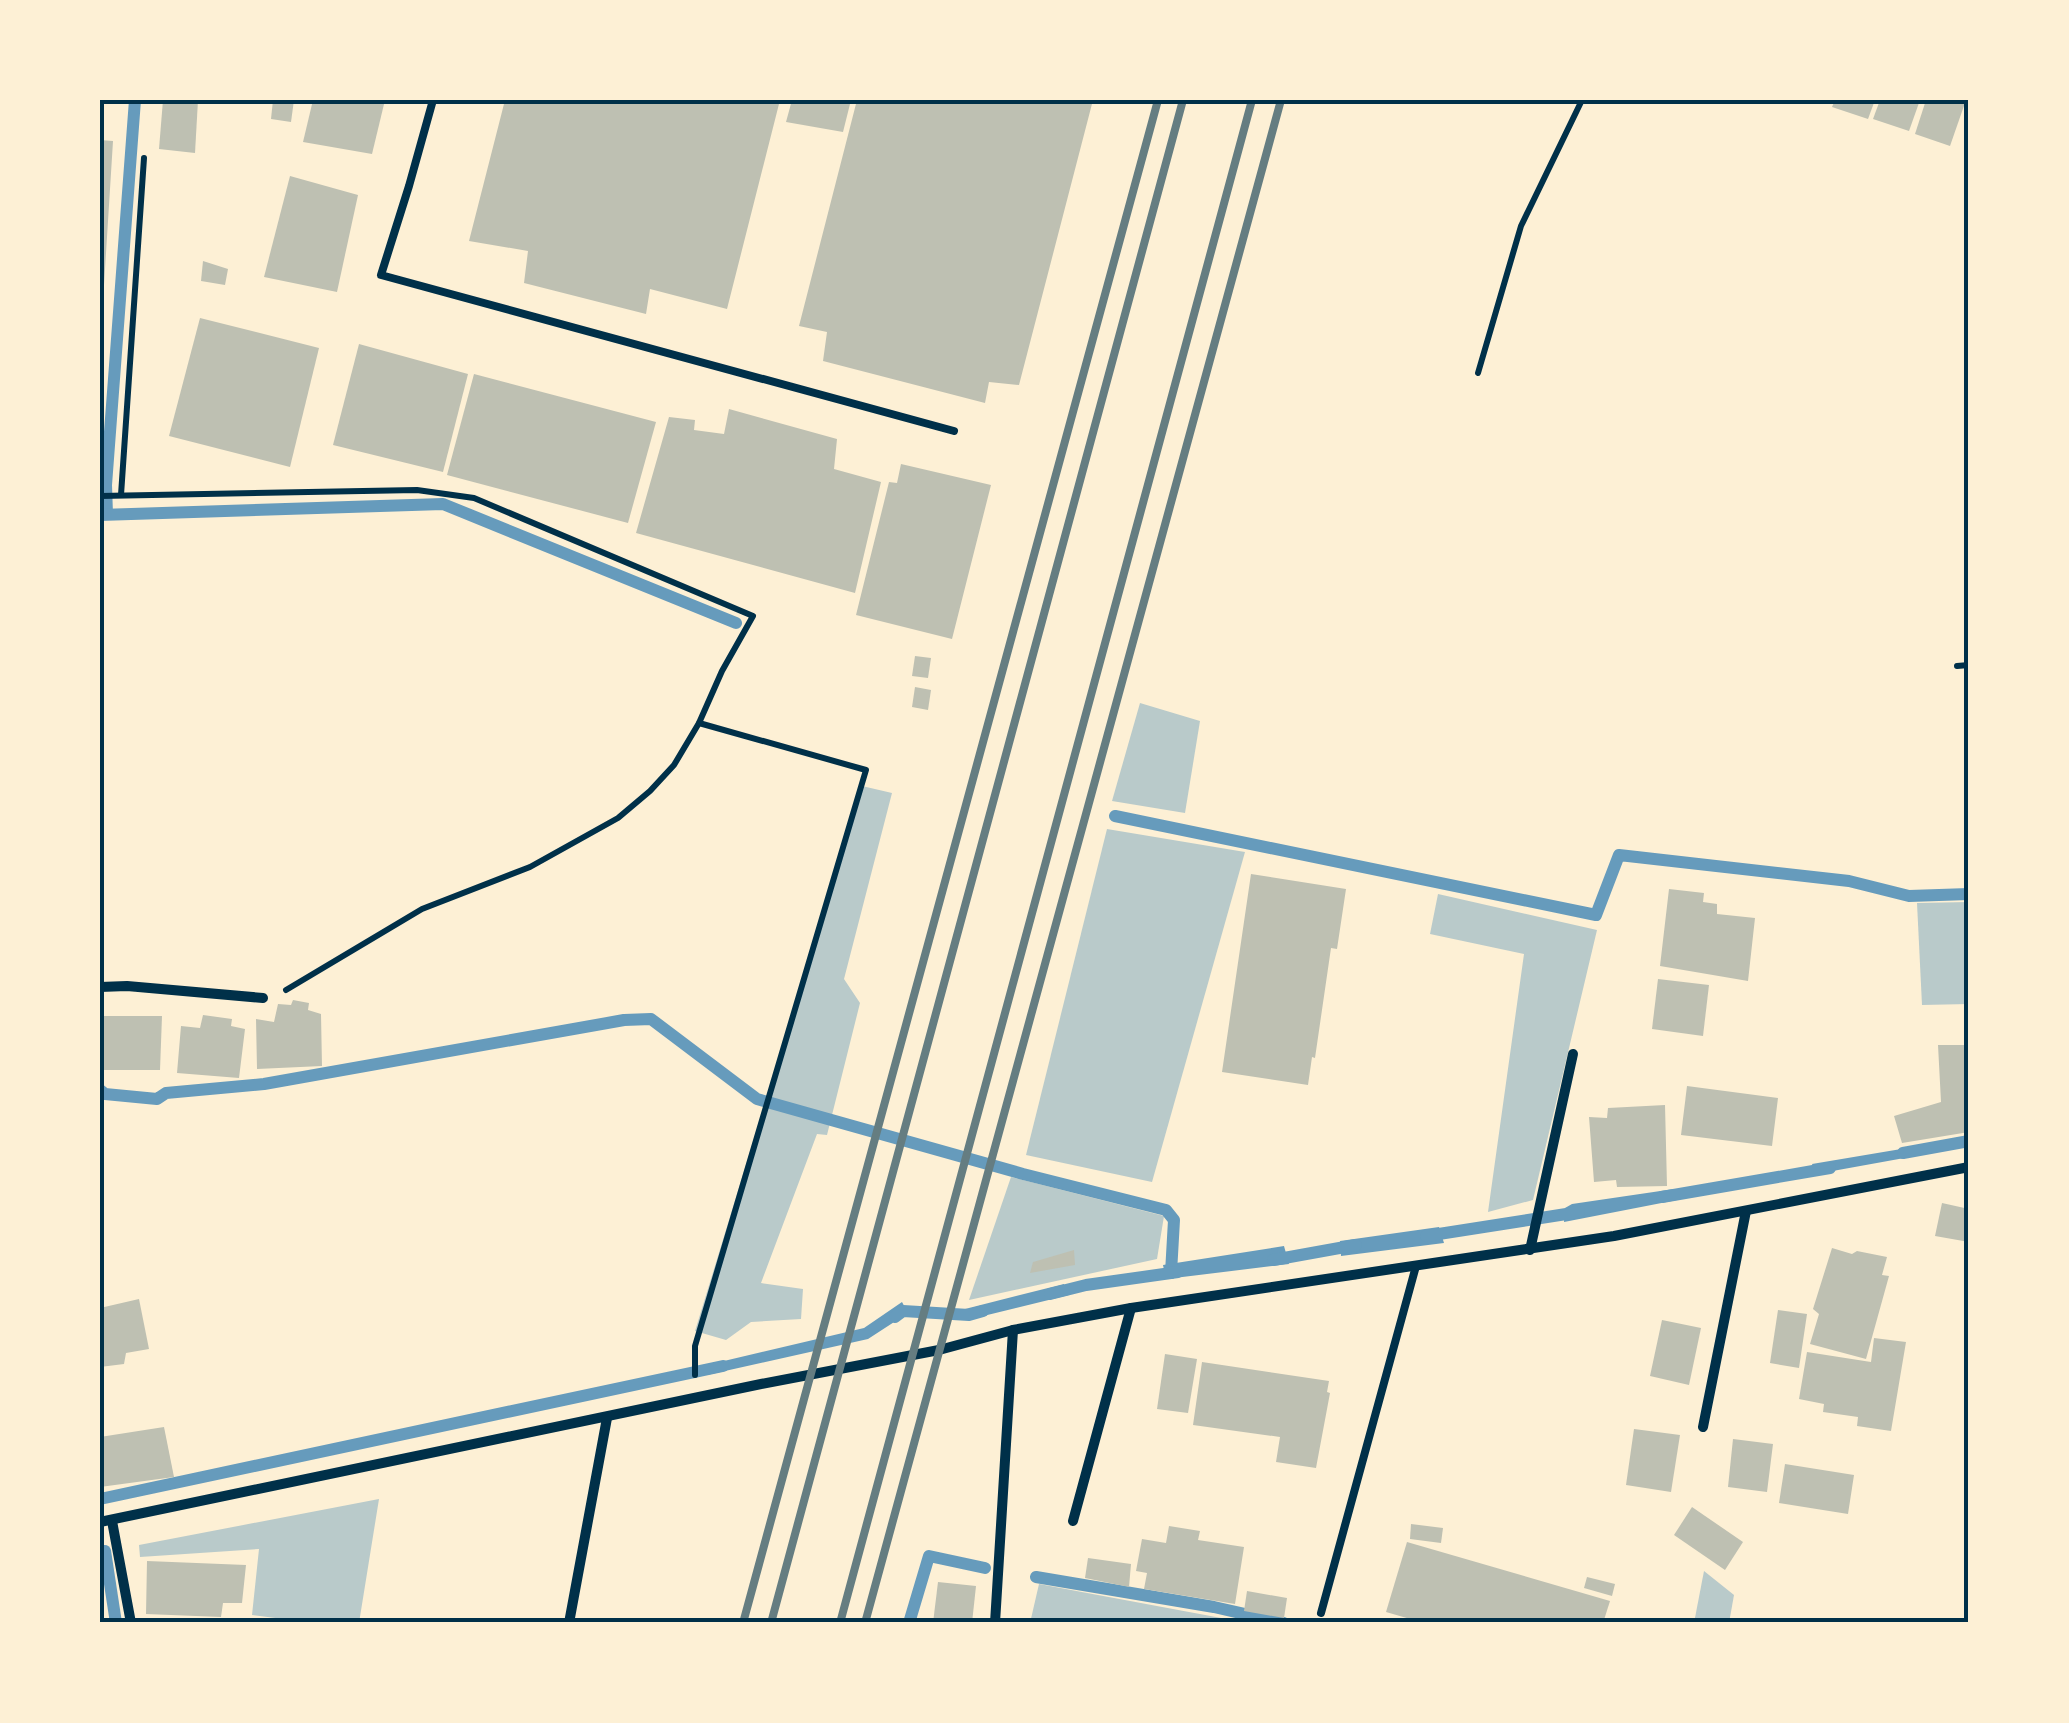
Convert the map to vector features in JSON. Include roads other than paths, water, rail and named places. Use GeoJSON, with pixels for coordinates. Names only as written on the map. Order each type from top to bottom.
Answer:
{"type":"FeatureCollection","features":[{"type":"Feature","properties":{"kind":"street"},"geometry":{"type":"LineString","coordinates":[[100,987],[263,998]]}},
{"type":"Feature","properties":{"kind":"street"},"geometry":{"type":"LineString","coordinates":[[1530,1250],[1573,1054]]}},
{"type":"Feature","properties":{"kind":"street"},"geometry":{"type":"LineString","coordinates":[[131,1623],[106,1521],[939,1350],[1013,1330],[1131,1308],[1530,1250],[1969,1168]]}},
{"type":"Feature","properties":{"kind":"street"},"geometry":{"type":"LineString","coordinates":[[1703,1426],[1746,1211]]}},
{"type":"Feature","properties":{"kind":"street"},"geometry":{"type":"LineString","coordinates":[[1073,1521],[1131,1308]]}},
{"type":"Feature","properties":{"kind":"street"},"geometry":{"type":"LineString","coordinates":[[995,1623],[1013,1330]]}},
{"type":"Feature","properties":{"kind":"street"},"geometry":{"type":"LineString","coordinates":[[570,1623],[607,1418]]}},
{"type":"Feature","properties":{"kind":"lane"},"geometry":{"type":"LineString","coordinates":[[434,100],[381,275],[954,431]]}},
{"type":"Feature","properties":{"kind":"lane"},"geometry":{"type":"LineString","coordinates":[[1320,1613],[1416,1266]]}},
{"type":"Feature","properties":{"kind":"water"},"geometry":{"type":"Polygon","coordinates":[[[1919,1146],[1921,1155],[1816,1174],[1812,1164],[1919,1146]]]}},
{"type":"Feature","properties":{"kind":"water"},"geometry":{"type":"Polygon","coordinates":[[[1674,1189],[1677,1200],[1564,1222],[1565,1208],[1572,1204],[1674,1189]]]}},
{"type":"Feature","properties":{"kind":"water"},"geometry":{"type":"Polygon","coordinates":[[[1439,1227],[1444,1243],[1341,1256],[1340,1241],[1439,1227]]]}},
{"type":"Feature","properties":{"kind":"water"},"geometry":{"type":"Polygon","coordinates":[[[1284,1246],[1289,1264],[1166,1279],[1163,1265],[1284,1246]]]}},
{"type":"Feature","properties":{"kind":"water"},"geometry":{"type":"Polygon","coordinates":[[[1064,1284],[1069,1295],[967,1320],[965,1309],[1064,1284]]]}},
{"type":"Feature","properties":{"kind":"water"},"geometry":{"type":"Polygon","coordinates":[[[902,1302],[908,1313],[868,1339],[707,1375],[707,1365],[864,1328],[902,1302]]]}},
{"type":"Feature","properties":{"kind":"waterway"},"geometry":{"type":"LineString","coordinates":[[107,514],[135,100]]}},
{"type":"Feature","properties":{"kind":"waterway"},"geometry":{"type":"LineString","coordinates":[[100,515],[443,504],[736,623]]}},
{"type":"Feature","properties":{"kind":"waterway"},"geometry":{"type":"LineString","coordinates":[[1115,816],[1596,915],[1619,855],[1849,881],[1909,896],[1969,894]]}},
{"type":"Feature","properties":{"kind":"waterway"},"geometry":{"type":"LineString","coordinates":[[100,1090],[105,1094],[157,1099],[166,1093],[264,1084],[624,1020],[651,1019],[757,1099],[1166,1210],[1174,1220],[1171,1273]]}},
{"type":"Feature","properties":{"kind":"waterway"},"geometry":{"type":"LineString","coordinates":[[1903,1153],[1969,1141]]}},
{"type":"Feature","properties":{"kind":"waterway"},"geometry":{"type":"LineString","coordinates":[[1662,1197],[1830,1168]]}},
{"type":"Feature","properties":{"kind":"waterway"},"geometry":{"type":"LineString","coordinates":[[1426,1236],[1579,1212]]}},
{"type":"Feature","properties":{"kind":"waterway"},"geometry":{"type":"LineString","coordinates":[[1273,1260],[1356,1245]]}},
{"type":"Feature","properties":{"kind":"waterway"},"geometry":{"type":"LineString","coordinates":[[1050,1294],[1178,1272]]}},
{"type":"Feature","properties":{"kind":"waterway"},"geometry":{"type":"LineString","coordinates":[[895,1317],[903,1311],[969,1315],[983,1311]]}},
{"type":"Feature","properties":{"kind":"waterway"},"geometry":{"type":"LineString","coordinates":[[100,1499],[723,1366]]}},
{"type":"Feature","properties":{"kind":"waterway"},"geometry":{"type":"LineString","coordinates":[[105,1551],[116,1623]]}},
{"type":"Feature","properties":{"kind":"waterway"},"geometry":{"type":"LineString","coordinates":[[909,1623],[929,1556],[985,1568]]}},
{"type":"Feature","properties":{"kind":"waterway"},"geometry":{"type":"LineString","coordinates":[[1036,1577],[1284,1623]]}},
{"type":"Feature","properties":{"kind":"railway"},"geometry":{"type":"LineString","coordinates":[[743,1623],[1158,100]]}},
{"type":"Feature","properties":{"kind":"railway"},"geometry":{"type":"LineString","coordinates":[[771,1623],[1183,100]]}},
{"type":"Feature","properties":{"kind":"railway"},"geometry":{"type":"LineString","coordinates":[[840,1623],[1252,100]]}},
{"type":"Feature","properties":{"kind":"railway"},"geometry":{"type":"LineString","coordinates":[[865,1623],[1281,100]]}}]}
